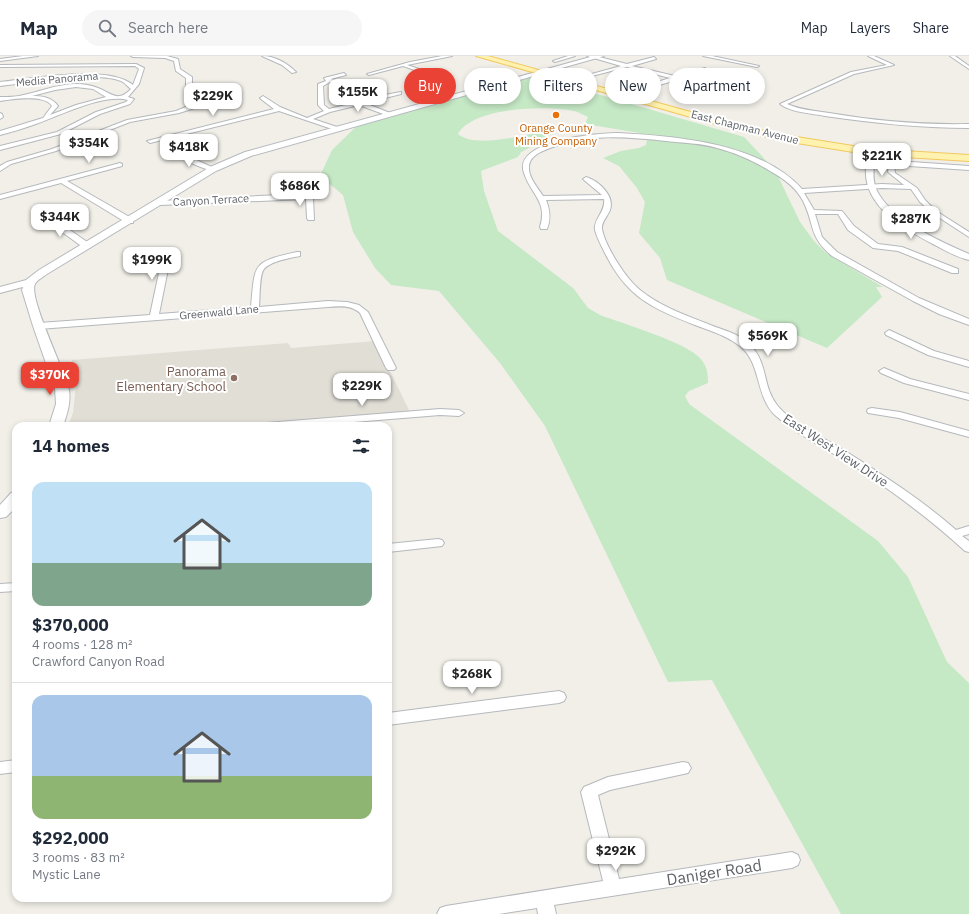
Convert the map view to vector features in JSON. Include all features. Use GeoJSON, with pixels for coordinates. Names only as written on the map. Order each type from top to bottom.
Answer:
{"type":"FeatureCollection","features":[{"type":"Feature","properties":{"kind":"main road","name":"East Chapman Avenue"},"geometry":{"type":"LineString","coordinates":[[480,56],[529,69]]}},
{"type":"Feature","properties":{"kind":"main road"},"geometry":{"type":"LineString","coordinates":[[553,68],[595,56]]}},
{"type":"Feature","properties":{"kind":"main road"},"geometry":{"type":"LineString","coordinates":[[57,422],[63,404],[62,389],[39,326],[28,290],[30,282],[43,272],[160,203],[213,169],[254,152],[335,128],[529,75]]}},
{"type":"Feature","properties":{"kind":"main road","name":"East Chapman Avenue"},"geometry":{"type":"LineString","coordinates":[[597,88],[754,132],[810,143],[872,152],[969,158]]}},
{"type":"Feature","properties":{"kind":"main road"},"geometry":{"type":"LineString","coordinates":[[0,513],[12,502]]}},
{"type":"Feature","properties":{"kind":"street"},"geometry":{"type":"LineString","coordinates":[[0,60],[36,56]]}},
{"type":"Feature","properties":{"kind":"street"},"geometry":{"type":"LineString","coordinates":[[0,169],[9,163],[54,150],[129,121],[177,112],[190,108],[196,104],[188,91],[189,77],[178,70],[176,60],[165,57],[133,56]]}},
{"type":"Feature","properties":{"kind":"street"},"geometry":{"type":"LineString","coordinates":[[264,56],[284,64],[294,72]]}},
{"type":"Feature","properties":{"kind":"street"},"geometry":{"type":"LineString","coordinates":[[339,57],[349,56]]}},
{"type":"Feature","properties":{"kind":"street"},"geometry":{"type":"LineString","coordinates":[[369,74],[403,65],[450,56]]}},
{"type":"Feature","properties":{"kind":"street"},"geometry":{"type":"LineString","coordinates":[[555,61],[573,56]]}},
{"type":"Feature","properties":{"kind":"street"},"geometry":{"type":"LineString","coordinates":[[595,56],[669,76]]}},
{"type":"Feature","properties":{"kind":"street"},"geometry":{"type":"LineString","coordinates":[[705,56],[757,66]]}},
{"type":"Feature","properties":{"kind":"street"},"geometry":{"type":"LineString","coordinates":[[870,56],[892,65],[868,69],[845,76],[814,92],[783,104],[817,113],[871,121],[919,125],[969,126]]}},
{"type":"Feature","properties":{"kind":"street"},"geometry":{"type":"LineString","coordinates":[[952,56],[969,68]]}},
{"type":"Feature","properties":{"kind":"street"},"geometry":{"type":"LineString","coordinates":[[597,74],[654,58]]}},
{"type":"Feature","properties":{"kind":"street"},"geometry":{"type":"LineString","coordinates":[[0,66],[136,65],[142,68],[140,80],[129,94],[124,97]]}},
{"type":"Feature","properties":{"kind":"street"},"geometry":{"type":"LineString","coordinates":[[403,65],[412,68]]}},
{"type":"Feature","properties":{"kind":"street"},"geometry":{"type":"LineString","coordinates":[[329,81],[326,79],[344,74]]}},
{"type":"Feature","properties":{"kind":"street","name":"Media Panorama"},"geometry":{"type":"LineString","coordinates":[[0,84],[97,75],[124,80],[131,84],[133,88]]}},
{"type":"Feature","properties":{"kind":"street"},"geometry":{"type":"LineString","coordinates":[[328,111],[321,105],[320,85],[329,81],[380,98]]}},
{"type":"Feature","properties":{"kind":"street"},"geometry":{"type":"LineString","coordinates":[[16,98],[67,87],[80,86],[98,90],[111,97]]}},
{"type":"Feature","properties":{"kind":"street"},"geometry":{"type":"LineString","coordinates":[[309,119],[328,111],[399,94]]}},
{"type":"Feature","properties":{"kind":"street"},"geometry":{"type":"LineString","coordinates":[[0,133],[25,127],[70,109],[111,97],[129,98],[131,101],[98,112],[63,131],[0,148]]}},
{"type":"Feature","properties":{"kind":"street"},"geometry":{"type":"LineString","coordinates":[[0,99],[39,98],[53,102],[55,107],[40,121]]}},
{"type":"Feature","properties":{"kind":"street"},"geometry":{"type":"LineString","coordinates":[[263,98],[280,109],[335,128]]}},
{"type":"Feature","properties":{"kind":"street"},"geometry":{"type":"LineString","coordinates":[[359,103],[388,114]]}},
{"type":"Feature","properties":{"kind":"street"},"geometry":{"type":"LineString","coordinates":[[150,141],[280,109]]}},
{"type":"Feature","properties":{"kind":"street"},"geometry":{"type":"LineString","coordinates":[[544,227],[548,217],[543,198],[525,171],[524,165],[527,160],[537,152],[561,141],[605,134],[633,135],[686,141],[721,148],[734,152],[786,178],[802,193],[811,212],[819,239],[834,253],[922,304],[969,322]]}},
{"type":"Feature","properties":{"kind":"street"},"geometry":{"type":"LineString","coordinates":[[179,150],[187,157],[213,169]]}},
{"type":"Feature","properties":{"kind":"street"},"geometry":{"type":"LineString","coordinates":[[872,152],[869,172],[872,188],[889,211],[909,226],[938,243],[969,257]]}},
{"type":"Feature","properties":{"kind":"street"},"geometry":{"type":"LineString","coordinates":[[967,233],[927,207],[914,188],[893,174],[891,166],[893,163],[969,168]]}},
{"type":"Feature","properties":{"kind":"street"},"geometry":{"type":"LineString","coordinates":[[2,197],[120,165]]}},
{"type":"Feature","properties":{"kind":"street"},"geometry":{"type":"LineString","coordinates":[[586,179],[602,191],[607,197]]}},
{"type":"Feature","properties":{"kind":"street"},"geometry":{"type":"LineString","coordinates":[[62,181],[130,221]]}},
{"type":"Feature","properties":{"kind":"street"},"geometry":{"type":"LineString","coordinates":[[802,193],[872,188],[914,188]]}},
{"type":"Feature","properties":{"kind":"street","name":"Canyon Terrace"},"geometry":{"type":"LineString","coordinates":[[160,203],[298,196],[310,197],[309,202],[311,218]]}},
{"type":"Feature","properties":{"kind":"street"},"geometry":{"type":"LineString","coordinates":[[543,198],[607,197]]}},
{"type":"Feature","properties":{"kind":"street","name":"East West View Drive"},"geometry":{"type":"LineString","coordinates":[[607,197],[609,206],[599,223],[599,231],[612,260],[627,284],[636,292],[655,304],[735,338],[745,345],[754,354],[760,364],[769,401],[782,416],[902,493],[954,534],[969,548]]}},
{"type":"Feature","properties":{"kind":"street"},"geometry":{"type":"LineString","coordinates":[[811,212],[840,212],[851,228],[876,246],[899,249],[955,271]]}},
{"type":"Feature","properties":{"kind":"street"},"geometry":{"type":"LineString","coordinates":[[50,216],[54,222],[87,246]]}},
{"type":"Feature","properties":{"kind":"street"},"geometry":{"type":"LineString","coordinates":[[255,309],[258,274],[261,267],[276,259],[297,254]]}},
{"type":"Feature","properties":{"kind":"street"},"geometry":{"type":"LineString","coordinates":[[154,317],[164,268],[175,262]]}},
{"type":"Feature","properties":{"kind":"street"},"geometry":{"type":"LineString","coordinates":[[0,290],[30,282]]}},
{"type":"Feature","properties":{"kind":"street","name":"Greenwald Lane"},"geometry":{"type":"LineString","coordinates":[[39,326],[328,304],[353,305],[360,307],[364,312],[391,368]]}},
{"type":"Feature","properties":{"kind":"street"},"geometry":{"type":"LineString","coordinates":[[889,333],[931,353],[969,364]]}},
{"type":"Feature","properties":{"kind":"street"},"geometry":{"type":"LineString","coordinates":[[884,372],[907,381],[969,397]]}},
{"type":"Feature","properties":{"kind":"street"},"geometry":{"type":"LineString","coordinates":[[872,411],[900,415],[969,434]]}},
{"type":"Feature","properties":{"kind":"street"},"geometry":{"type":"LineString","coordinates":[[316,422],[440,412],[459,413]]}},
{"type":"Feature","properties":{"kind":"street"},"geometry":{"type":"LineString","coordinates":[[954,534],[969,530]]}},
{"type":"Feature","properties":{"kind":"street"},"geometry":{"type":"LineString","coordinates":[[392,548],[438,543]]}},
{"type":"Feature","properties":{"kind":"street"},"geometry":{"type":"LineString","coordinates":[[0,588],[12,587]]}},
{"type":"Feature","properties":{"kind":"street"},"geometry":{"type":"LineString","coordinates":[[392,718],[559,697]]}},
{"type":"Feature","properties":{"kind":"street"},"geometry":{"type":"LineString","coordinates":[[0,768],[12,766]]}},
{"type":"Feature","properties":{"kind":"street"},"geometry":{"type":"LineString","coordinates":[[613,888],[589,792],[608,784],[683,768]]}},
{"type":"Feature","properties":{"kind":"street","name":"Daniger Road"},"geometry":{"type":"LineString","coordinates":[[446,914],[546,906],[613,888],[792,860]]}},
{"type":"Feature","properties":{"kind":"shaded area","name":"Panorama Elementary School"},"geometry":{"type":"Polygon","coordinates":[[[375,341],[410,412],[292,422],[70,422],[73,413],[76,385],[72,360],[288,343],[291,348],[375,341]]]}},
{"type":"Feature","properties":{"kind":"green space"},"geometry":{"type":"Polygon","coordinates":[[[529,78],[529,104],[597,104],[597,94],[605,96],[605,104],[631,104],[744,137],[775,170],[800,222],[814,241],[826,253],[883,287],[876,287],[882,297],[827,348],[667,280],[660,258],[639,233],[645,202],[637,188],[619,166],[603,158],[621,151],[639,148],[646,145],[647,140],[640,133],[585,124],[588,117],[578,112],[547,108],[512,110],[494,113],[479,118],[466,125],[458,134],[466,139],[478,141],[505,139],[556,128],[547,139],[521,152],[518,157],[481,171],[484,191],[498,231],[573,288],[588,308],[600,315],[638,328],[693,352],[700,358],[707,370],[708,383],[689,391],[685,396],[689,404],[878,541],[908,577],[947,662],[969,683],[969,914],[841,914],[712,680],[668,682],[545,426],[500,363],[439,291],[391,285],[375,268],[353,232],[343,195],[320,176],[332,150],[360,123],[431,104],[456,104],[456,97],[464,95],[464,104],[521,104],[521,80],[529,78]]]}},
{"type":"Feature","properties":{"kind":"place","name":"Orange County Mining Company"},"geometry":{"type":"Point","coordinates":[556,115]}},
{"type":"Feature","properties":{"kind":"place","name":"Panorama Elementary School"},"geometry":{"type":"Point","coordinates":[234,378]}}]}
